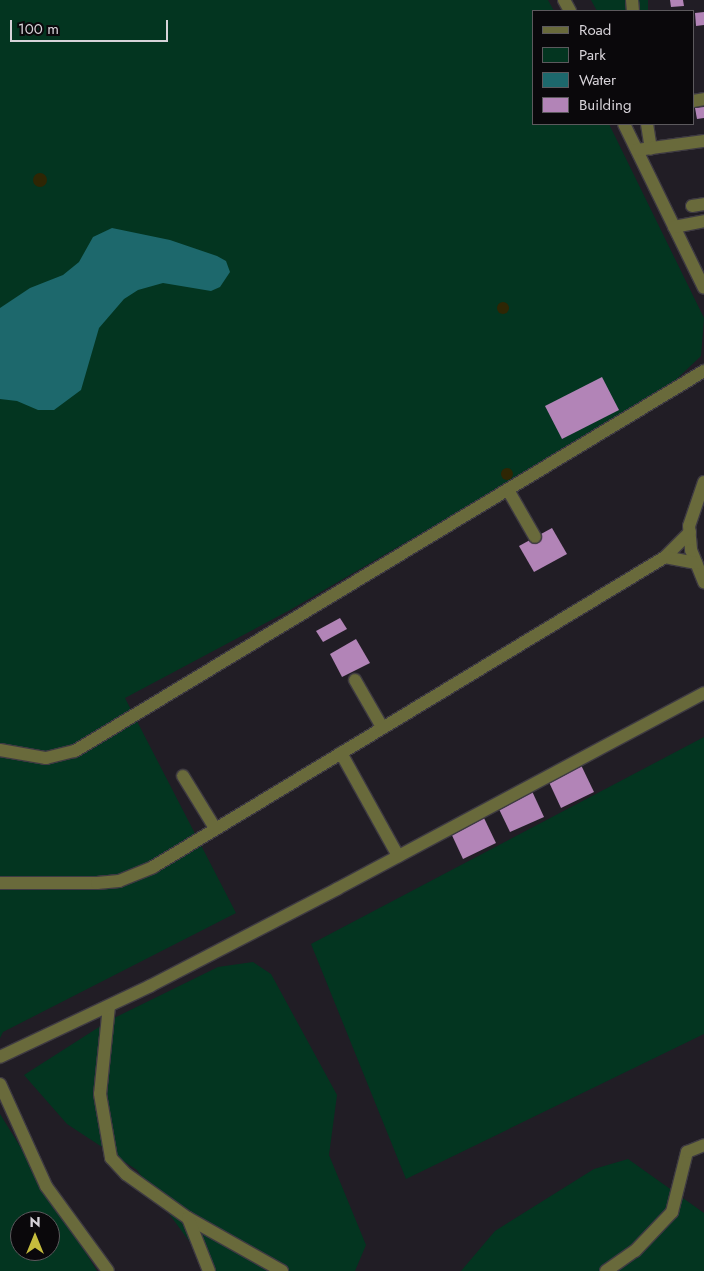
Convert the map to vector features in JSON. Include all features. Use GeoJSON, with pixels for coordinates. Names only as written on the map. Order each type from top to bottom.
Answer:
{"type":"FeatureCollection","features":[{"type":"Feature","properties":{"kind":"lane"},"geometry":{"type":"LineString","coordinates":[[624,125],[704,288]]}},
{"type":"Feature","properties":{"kind":"lane"},"geometry":{"type":"LineString","coordinates":[[647,125],[651,149]]}},
{"type":"Feature","properties":{"kind":"lane"},"geometry":{"type":"LineString","coordinates":[[637,150],[704,141]]}},
{"type":"Feature","properties":{"kind":"lane"},"geometry":{"type":"LineString","coordinates":[[674,227],[704,221]]}},
{"type":"Feature","properties":{"kind":"lane"},"geometry":{"type":"LineString","coordinates":[[0,750],[46,758],[75,751],[704,372]]}},
{"type":"Feature","properties":{"kind":"lane"},"geometry":{"type":"LineString","coordinates":[[704,482],[690,532],[691,550],[704,582]]}},
{"type":"Feature","properties":{"kind":"lane"},"geometry":{"type":"LineString","coordinates":[[508,490],[534,537]]}},
{"type":"Feature","properties":{"kind":"lane"},"geometry":{"type":"LineString","coordinates":[[0,883],[119,880],[152,867],[665,557],[690,532]]}},
{"type":"Feature","properties":{"kind":"lane"},"geometry":{"type":"LineString","coordinates":[[665,557],[696,563]]}},
{"type":"Feature","properties":{"kind":"lane"},"geometry":{"type":"LineString","coordinates":[[355,680],[382,727]]}},
{"type":"Feature","properties":{"kind":"lane"},"geometry":{"type":"LineString","coordinates":[[0,1057],[109,1006],[398,856],[704,693]]}},
{"type":"Feature","properties":{"kind":"lane"},"geometry":{"type":"LineString","coordinates":[[341,753],[398,856]]}},
{"type":"Feature","properties":{"kind":"lane"},"geometry":{"type":"LineString","coordinates":[[183,776],[215,828]]}},
{"type":"Feature","properties":{"kind":"lane"},"geometry":{"type":"LineString","coordinates":[[109,1006],[100,1094],[112,1158],[126,1174],[188,1218],[282,1271]]}},
{"type":"Feature","properties":{"kind":"lane"},"geometry":{"type":"LineString","coordinates":[[0,1084],[46,1186],[108,1271]]}},
{"type":"Feature","properties":{"kind":"lane"},"geometry":{"type":"LineString","coordinates":[[606,1271],[635,1251],[672,1212],[687,1152],[704,1145]]}},
{"type":"Feature","properties":{"kind":"lane"},"geometry":{"type":"LineString","coordinates":[[188,1218],[209,1271]]}},
{"type":"Feature","properties":{"kind":"green space"},"geometry":{"type":"Polygon","coordinates":[[[0,0],[548,0],[553,10],[532,10],[532,125],[609,125],[704,318],[701,356],[664,391],[290,610],[125,698],[236,913],[3,1032],[0,1038],[0,0]]]}},
{"type":"Feature","properties":{"kind":"green space"},"geometry":{"type":"Polygon","coordinates":[[[591,0],[648,0],[648,10],[596,10],[591,0]]]}},
{"type":"Feature","properties":{"kind":"green space"},"geometry":{"type":"Polygon","coordinates":[[[704,737],[704,1034],[406,1179],[311,944],[704,737]]]}},
{"type":"Feature","properties":{"kind":"green space"},"geometry":{"type":"Polygon","coordinates":[[[253,962],[271,974],[337,1095],[329,1155],[366,1245],[355,1271],[211,1271],[137,1170],[67,1124],[24,1075],[110,1020],[218,967],[253,962]]]}},
{"type":"Feature","properties":{"kind":"green space"},"geometry":{"type":"Polygon","coordinates":[[[0,1114],[60,1211],[10,1211],[10,1261],[60,1261],[60,1211],[97,1271],[0,1271],[0,1114]]]}},
{"type":"Feature","properties":{"kind":"green space"},"geometry":{"type":"Polygon","coordinates":[[[628,1159],[704,1213],[704,1271],[461,1271],[495,1231],[594,1169],[628,1159]]]}},
{"type":"Feature","properties":{"kind":"sand"},"geometry":{"type":"Polygon","coordinates":[[[37,173],[43,173],[47,180],[43,187],[37,187],[33,183],[33,177],[37,173]]]}},
{"type":"Feature","properties":{"kind":"sand"},"geometry":{"type":"Polygon","coordinates":[[[501,302],[505,302],[509,308],[505,314],[501,314],[497,310],[497,306],[501,302]]]}},
{"type":"Feature","properties":{"kind":"sand"},"geometry":{"type":"Polygon","coordinates":[[[507,468],[513,474],[507,480],[501,474],[507,468]]]}},
{"type":"Feature","properties":{"kind":"water"},"geometry":{"type":"Polygon","coordinates":[[[112,228],[170,240],[217,256],[226,261],[230,272],[220,287],[211,291],[163,283],[138,290],[124,299],[99,328],[81,390],[54,410],[38,410],[17,401],[0,399],[0,308],[30,288],[63,275],[79,262],[93,237],[112,228]]]}},
{"type":"Feature","properties":{"kind":"building"},"geometry":{"type":"Polygon","coordinates":[[[670,0],[683,0],[684,6],[671,7],[670,0]]]}},
{"type":"Feature","properties":{"kind":"building"},"geometry":{"type":"Polygon","coordinates":[[[704,12],[704,25],[696,26],[695,13],[704,12]]]}},
{"type":"Feature","properties":{"kind":"building"},"geometry":{"type":"Polygon","coordinates":[[[704,107],[704,118],[697,119],[695,108],[704,107]]]}},
{"type":"Feature","properties":{"kind":"building"},"geometry":{"type":"Polygon","coordinates":[[[602,377],[619,410],[562,439],[545,406],[602,377]]]}},
{"type":"Feature","properties":{"kind":"building"},"geometry":{"type":"Polygon","coordinates":[[[552,528],[567,554],[534,572],[519,546],[552,528]]]}},
{"type":"Feature","properties":{"kind":"building"},"geometry":{"type":"Polygon","coordinates":[[[340,618],[347,629],[323,642],[316,631],[340,618]]]}},
{"type":"Feature","properties":{"kind":"building"},"geometry":{"type":"Polygon","coordinates":[[[356,639],[370,663],[342,677],[330,654],[356,639]]]}},
{"type":"Feature","properties":{"kind":"building"},"geometry":{"type":"Polygon","coordinates":[[[581,765],[594,792],[561,808],[548,780],[581,765]]]}},
{"type":"Feature","properties":{"kind":"building"},"geometry":{"type":"Polygon","coordinates":[[[531,789],[544,817],[510,832],[497,805],[531,789]]]}},
{"type":"Feature","properties":{"kind":"building"},"geometry":{"type":"Polygon","coordinates":[[[483,816],[496,843],[463,859],[450,831],[483,816]]]}}]}
